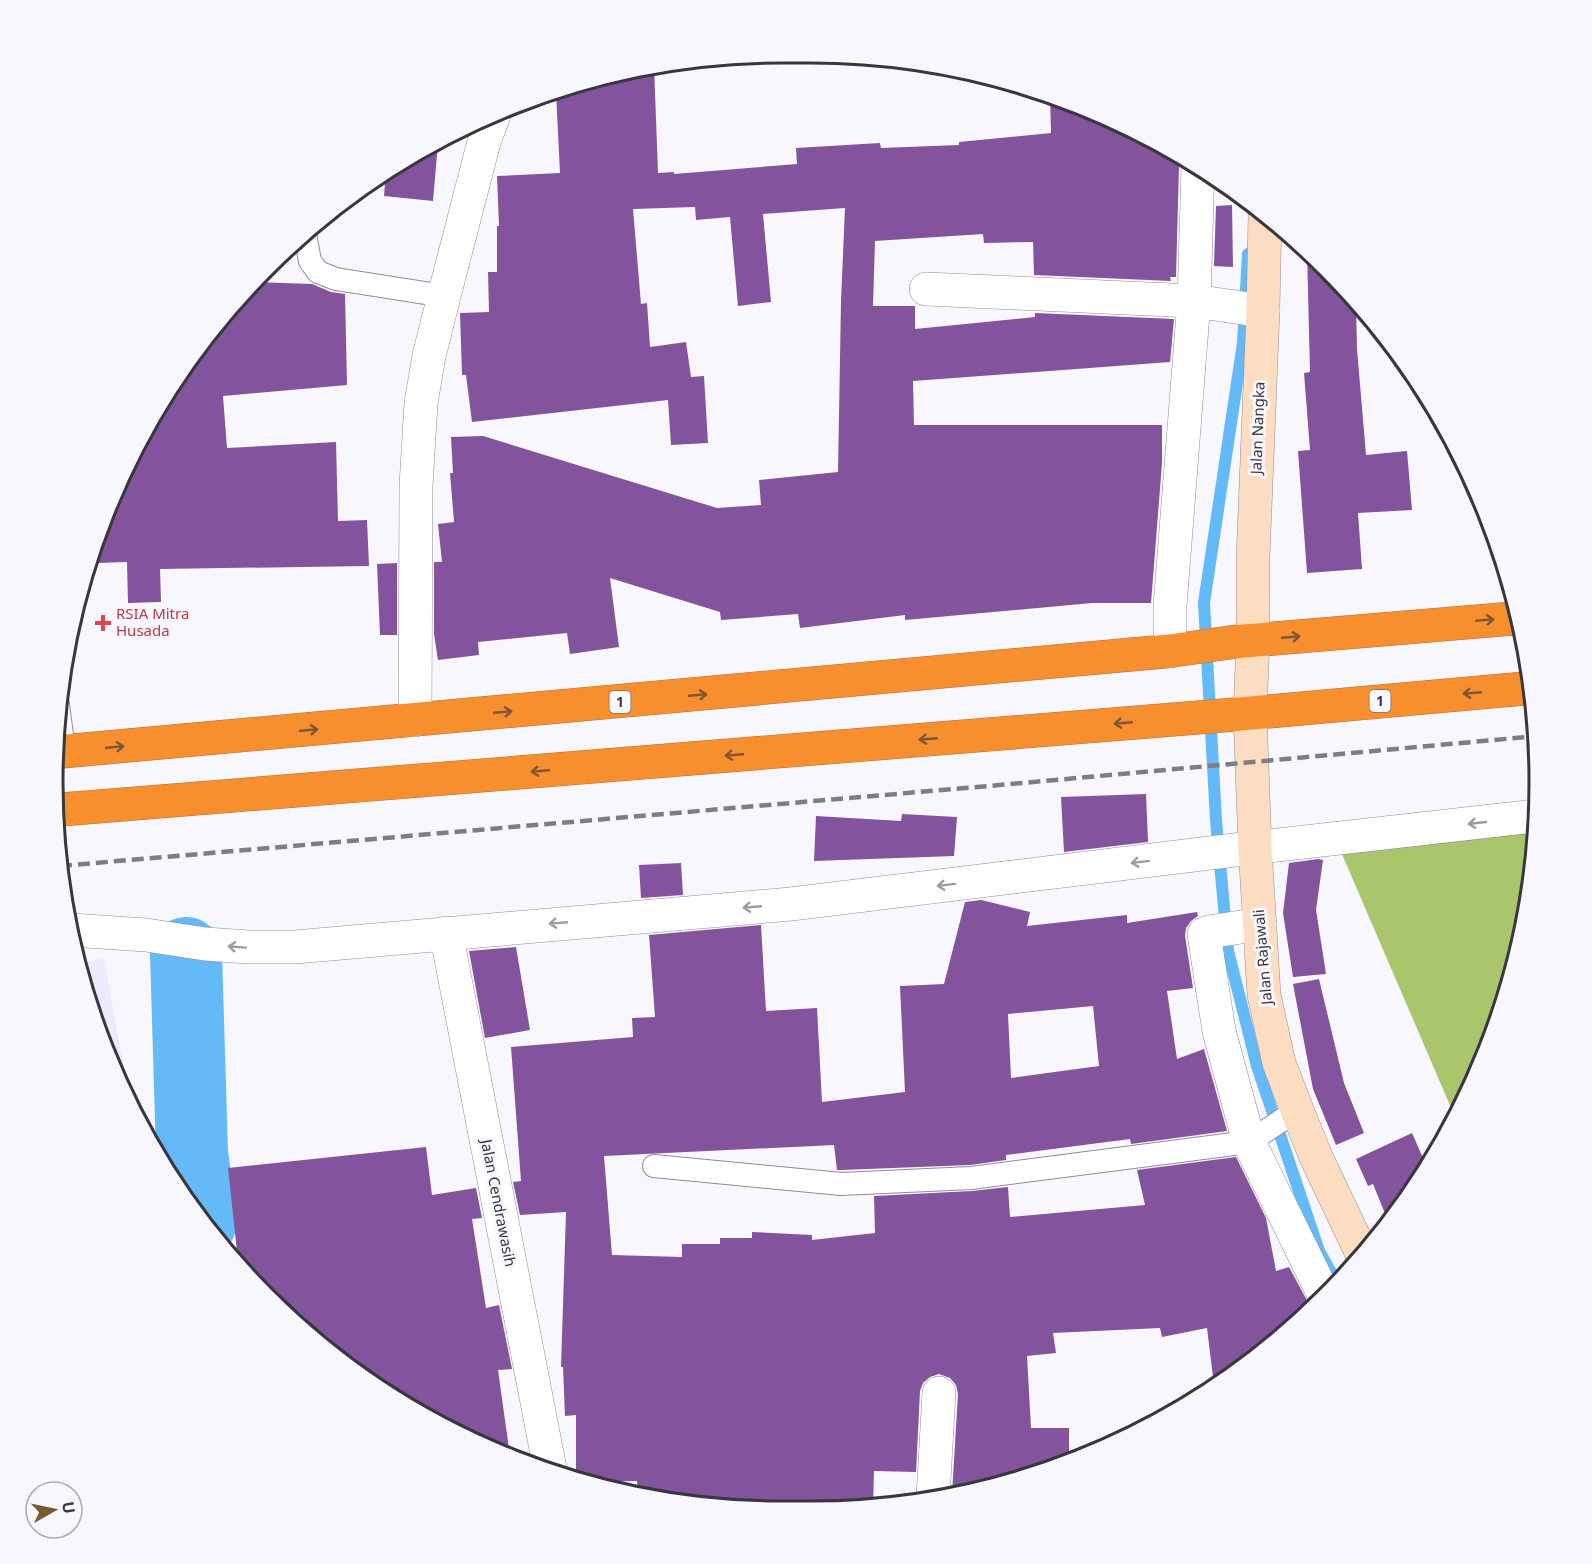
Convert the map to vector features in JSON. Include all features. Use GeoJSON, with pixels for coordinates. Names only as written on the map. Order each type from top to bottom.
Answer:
{"type":"FeatureCollection","features":[{"type":"Feature","properties":{"kind":"highway","name":"1"},"geometry":{"type":"LineString","coordinates":[[64,752],[1176,650],[1243,641],[1510,619]]}},
{"type":"Feature","properties":{"kind":"highway","name":"1"},"geometry":{"type":"LineString","coordinates":[[64,809],[1240,714],[1523,689]]}},
{"type":"Feature","properties":{"kind":"street"},"geometry":{"type":"LineString","coordinates":[[416,720],[416,486],[421,403],[429,356],[490,125]]}},
{"type":"Feature","properties":{"kind":"street"},"geometry":{"type":"LineString","coordinates":[[1176,650],[1170,606],[1198,302],[1197,176]]}},
{"type":"Feature","properties":{"kind":"street","name":"Jalan Nangka"},"geometry":{"type":"LineString","coordinates":[[1243,641],[1253,558],[1258,310],[1264,225]]}},
{"type":"Feature","properties":{"kind":"street"},"geometry":{"type":"LineString","coordinates":[[926,289],[1198,302],[1258,310]]}},
{"type":"Feature","properties":{"kind":"street","name":"Jalan Rajawali"},"geometry":{"type":"LineString","coordinates":[[1243,641],[1240,714],[1255,925],[1264,995],[1279,1063],[1294,1111],[1359,1247]]}},
{"type":"Feature","properties":{"kind":"street"},"geometry":{"type":"LineString","coordinates":[[79,931],[146,935],[205,944],[295,947],[791,904],[1528,817]]}},
{"type":"Feature","properties":{"kind":"street"},"geometry":{"type":"LineString","coordinates":[[1255,925],[1209,932],[1204,936],[1219,1031],[1256,1138],[1321,1287]]}},
{"type":"Feature","properties":{"kind":"street","name":"Jalan Cendrawasih"},"geometry":{"type":"LineString","coordinates":[[446,933],[549,1462]]}},
{"type":"Feature","properties":{"kind":"street"},"geometry":{"type":"LineString","coordinates":[[933,1490],[939,1393]]}},
{"type":"Feature","properties":{"kind":"lane"},"geometry":{"type":"LineString","coordinates":[[307,242],[310,261],[318,272],[336,279],[444,296]]}},
{"type":"Feature","properties":{"kind":"lane"},"geometry":{"type":"LineString","coordinates":[[654,1166],[841,1184],[971,1178],[1256,1138],[1294,1111]]}},
{"type":"Feature","properties":{"kind":"shaded area"},"geometry":{"type":"Polygon","coordinates":[[[104,959],[125,1072],[101,1013],[85,961],[104,959]]]}},
{"type":"Feature","properties":{"kind":"green space"},"geometry":{"type":"Polygon","coordinates":[[[1527,822],[1523,876],[1505,968],[1474,1057],[1451,1108],[1335,838],[1527,822]]]}},
{"type":"Feature","properties":{"kind":"building"},"geometry":{"type":"Polygon","coordinates":[[[654,75],[658,173],[674,172],[674,174],[797,164],[796,148],[880,143],[881,148],[959,145],[959,142],[1051,133],[1050,105],[1128,137],[1179,165],[1176,277],[1170,277],[1171,281],[1034,275],[1033,242],[984,243],[983,234],[875,241],[873,306],[915,306],[915,329],[1035,317],[1035,313],[1174,319],[1170,362],[913,381],[914,425],[1162,425],[1162,463],[1151,603],[1092,603],[905,620],[905,615],[800,628],[798,614],[721,620],[720,612],[610,578],[619,647],[570,654],[567,633],[478,642],[479,655],[438,660],[434,634],[434,562],[442,562],[438,524],[454,522],[450,473],[453,473],[451,437],[483,436],[717,508],[761,505],[759,480],[838,472],[845,208],[763,214],[771,302],[738,306],[730,217],[696,220],[695,207],[633,209],[641,304],[647,303],[650,347],[686,342],[691,377],[704,376],[708,443],[671,445],[668,400],[472,422],[466,375],[462,375],[460,313],[489,312],[488,272],[497,272],[497,226],[499,226],[497,176],[560,173],[556,99],[596,87],[654,75]]]}},
{"type":"Feature","properties":{"kind":"building"},"geometry":{"type":"Polygon","coordinates":[[[437,151],[433,201],[384,196],[385,183],[437,151]]]}},
{"type":"Feature","properties":{"kind":"building"},"geometry":{"type":"Polygon","coordinates":[[[1232,205],[1233,267],[1214,266],[1216,206],[1232,205]]]}},
{"type":"Feature","properties":{"kind":"building"},"geometry":{"type":"Polygon","coordinates":[[[1307,264],[1356,315],[1366,455],[1407,451],[1412,510],[1358,513],[1362,569],[1307,573],[1298,451],[1310,450],[1304,373],[1310,372],[1307,264]]]}},
{"type":"Feature","properties":{"kind":"building"},"geometry":{"type":"Polygon","coordinates":[[[266,282],[312,284],[331,292],[345,294],[347,385],[223,396],[227,448],[336,442],[338,521],[367,520],[369,566],[160,569],[161,602],[128,603],[127,562],[98,563],[118,507],[159,422],[212,344],[241,308],[266,282]]]}},
{"type":"Feature","properties":{"kind":"building"},"geometry":{"type":"Polygon","coordinates":[[[397,563],[397,635],[380,635],[377,564],[397,563]]]}},
{"type":"Feature","properties":{"kind":"building"},"geometry":{"type":"Polygon","coordinates":[[[1146,794],[1148,842],[1064,852],[1061,797],[1146,794]]]}},
{"type":"Feature","properties":{"kind":"building"},"geometry":{"type":"Polygon","coordinates":[[[902,814],[957,817],[954,856],[814,861],[816,816],[901,821],[902,814]]]}},
{"type":"Feature","properties":{"kind":"building"},"geometry":{"type":"Polygon","coordinates":[[[1323,860],[1316,910],[1326,974],[1293,977],[1283,913],[1289,863],[1323,860]]]}},
{"type":"Feature","properties":{"kind":"building"},"geometry":{"type":"Polygon","coordinates":[[[681,863],[683,895],[641,898],[639,865],[681,863]]]}},
{"type":"Feature","properties":{"kind":"building"},"geometry":{"type":"Polygon","coordinates":[[[981,900],[1030,912],[1027,926],[1127,915],[1127,923],[1197,912],[1198,916],[1186,928],[1185,936],[1193,988],[1167,991],[1177,1059],[1204,1049],[1227,1131],[1131,1144],[1130,1139],[1006,1155],[1006,1160],[970,1165],[837,1170],[834,1145],[604,1156],[612,1255],[682,1257],[682,1244],[720,1244],[720,1238],[752,1238],[752,1232],[812,1235],[812,1240],[875,1233],[874,1196],[1008,1187],[1010,1217],[1145,1205],[1137,1170],[1236,1157],[1266,1218],[1276,1271],[1289,1267],[1307,1301],[1284,1323],[1213,1377],[1207,1328],[1162,1337],[1160,1328],[1053,1333],[1056,1353],[1027,1356],[1031,1428],[1069,1428],[1069,1452],[996,1477],[952,1486],[958,1394],[956,1385],[950,1378],[939,1374],[923,1383],[920,1391],[916,1472],[874,1471],[873,1498],[782,1501],[688,1495],[637,1486],[637,1481],[616,1481],[576,1471],[576,1415],[565,1416],[563,1367],[561,1367],[566,1212],[520,1215],[513,1182],[521,1181],[511,1047],[633,1037],[632,1018],[655,1017],[649,935],[761,925],[766,1011],[817,1008],[822,1102],[905,1092],[900,986],[944,984],[965,902],[981,900]],[[1093,1006],[1008,1014],[1011,1078],[1099,1066],[1093,1006]]]}},
{"type":"Feature","properties":{"kind":"building"},"geometry":{"type":"Polygon","coordinates":[[[516,947],[530,1030],[485,1038],[469,951],[516,947]]]}},
{"type":"Feature","properties":{"kind":"building"},"geometry":{"type":"Polygon","coordinates":[[[1319,979],[1344,1083],[1364,1133],[1336,1145],[1313,1089],[1293,984],[1319,979]]]}},
{"type":"Feature","properties":{"kind":"building"},"geometry":{"type":"Polygon","coordinates":[[[1412,1133],[1423,1158],[1385,1213],[1373,1184],[1368,1186],[1356,1159],[1412,1133]]]}},
{"type":"Feature","properties":{"kind":"building"},"geometry":{"type":"Polygon","coordinates":[[[426,1147],[432,1195],[476,1188],[482,1218],[472,1219],[486,1308],[499,1305],[512,1369],[498,1370],[509,1447],[422,1405],[383,1380],[308,1323],[274,1290],[237,1251],[228,1168],[426,1147]]]}},
{"type":"Feature","properties":{"kind":"waterway"},"geometry":{"type":"LineString","coordinates":[[1248,254],[1243,343],[1204,603],[1216,820],[1228,951],[1257,1066],[1319,1251],[1333,1275]]}},
{"type":"Feature","properties":{"kind":"waterway"},"geometry":{"type":"LineString","coordinates":[[186,953],[192,1153],[198,1201]]}},
{"type":"Feature","properties":{"kind":"railway"},"geometry":{"type":"LineString","coordinates":[[68,865],[1527,737]]}},
{"type":"Feature","properties":{"kind":"place","name":"RSIA Mitra Husada"},"geometry":{"type":"Point","coordinates":[103,623]}}]}
